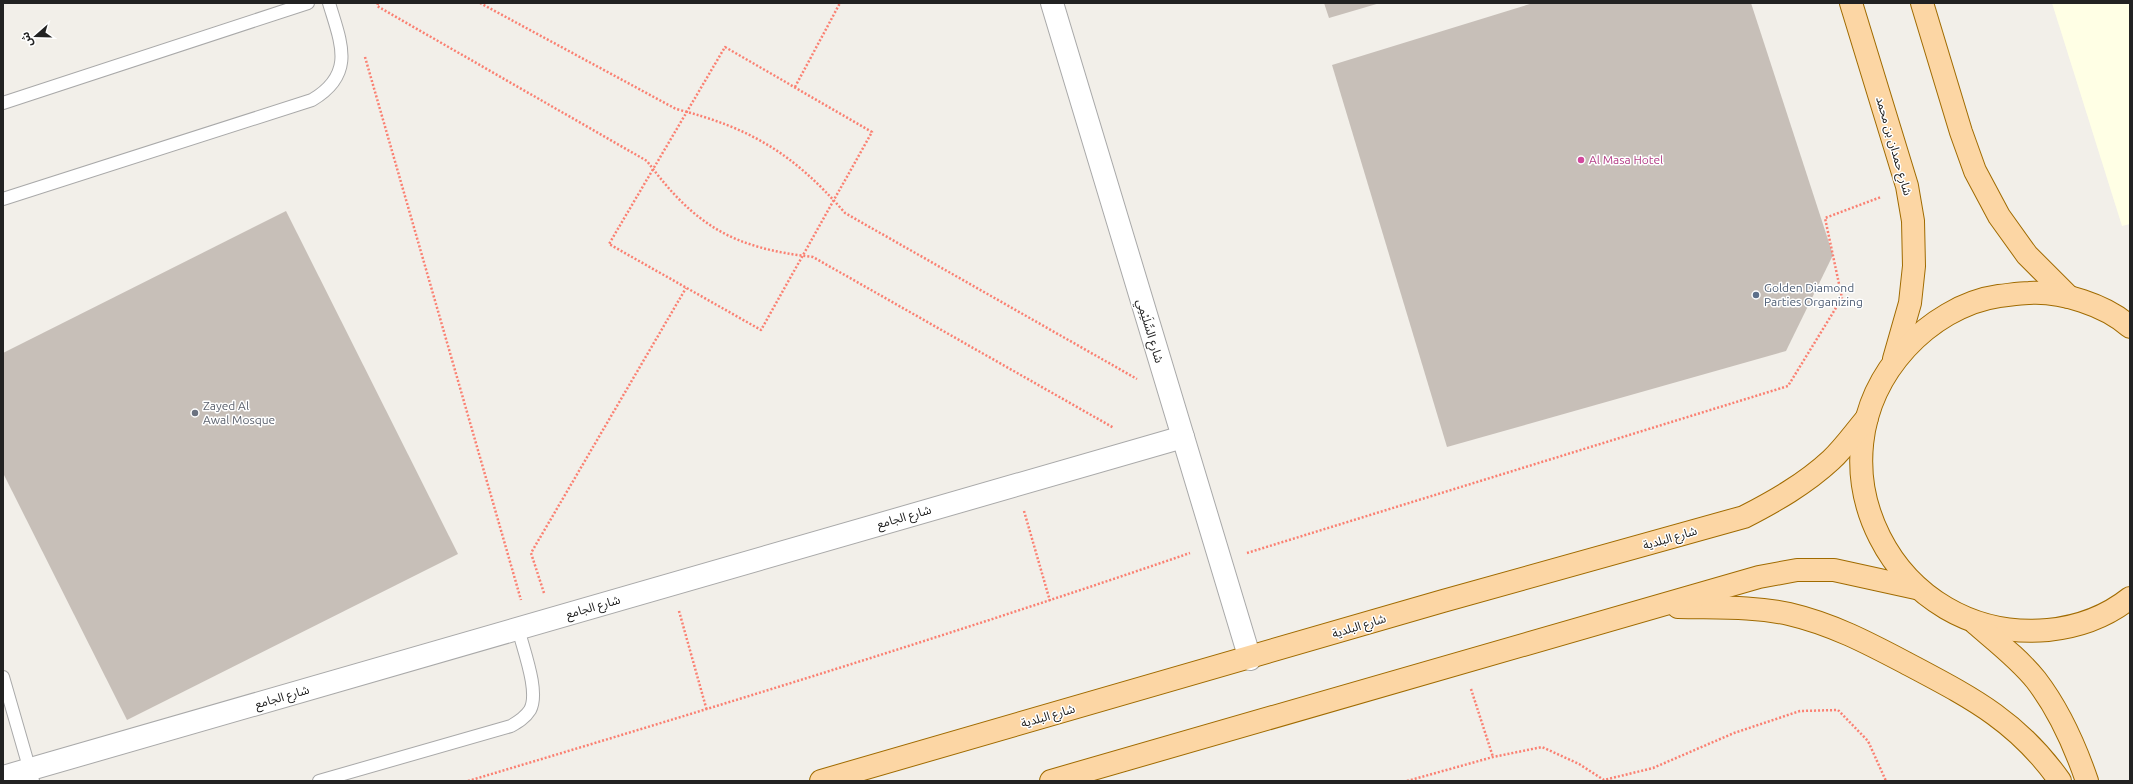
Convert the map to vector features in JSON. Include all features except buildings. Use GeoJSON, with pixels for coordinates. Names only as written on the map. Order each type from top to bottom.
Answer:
{"type":"FeatureCollection","features":[{"type":"Feature","properties":{"kind":"main road","name":"شارع حمدان بن محمد"},"geometry":{"type":"LineString","coordinates":[[1851,3],[1907,186],[1913,221],[1914,266],[1910,303],[1893,362]]}},
{"type":"Feature","properties":{"kind":"main road"},"geometry":{"type":"LineString","coordinates":[[1922,3],[1961,132],[1975,171],[1999,216],[2028,255],[2070,297]]}},
{"type":"Feature","properties":{"kind":"main road"},"geometry":{"type":"LineString","coordinates":[[2128,324],[2098,307],[2070,297],[2030,292],[1991,297],[1954,311],[1920,332],[1893,362],[1878,389],[1867,418],[1861,455],[1863,492],[1874,527],[1892,560],[1916,588],[1944,609],[1976,623],[2023,632],[2071,628],[2116,610],[2130,598]]}},
{"type":"Feature","properties":{"kind":"main road","name":"شارع البلدية"},"geometry":{"type":"LineString","coordinates":[[820,781],[1443,601],[1744,517],[1775,502],[1808,480],[1832,459],[1867,418]]}},
{"type":"Feature","properties":{"kind":"main road"},"geometry":{"type":"LineString","coordinates":[[1051,781],[1758,577],[1797,570],[1834,570],[1868,576],[1916,588]]}},
{"type":"Feature","properties":{"kind":"main road"},"geometry":{"type":"LineString","coordinates":[[1655,607],[1725,608],[1768,611],[1821,622],[1857,637],[1974,699],[2004,720],[2036,751],[2060,781]]}},
{"type":"Feature","properties":{"kind":"main road"},"geometry":{"type":"LineString","coordinates":[[1976,623],[2010,653],[2036,680],[2056,710],[2076,750],[2087,781]]}},
{"type":"Feature","properties":{"kind":"street","name":"شارع السِّلَيْمِي"},"geometry":{"type":"LineString","coordinates":[[1052,3],[1250,658]]}},
{"type":"Feature","properties":{"kind":"street","name":"شارع الجامع"},"geometry":{"type":"LineString","coordinates":[[3,777],[31,775],[524,627],[1183,436]]}},
{"type":"Feature","properties":{"kind":"lane"},"geometry":{"type":"LineString","coordinates":[[3,103],[308,3]]}},
{"type":"Feature","properties":{"kind":"lane"},"geometry":{"type":"LineString","coordinates":[[3,200],[305,102],[324,93],[337,78],[342,60],[341,42],[329,3]]}},
{"type":"Feature","properties":{"kind":"lane"},"geometry":{"type":"LineString","coordinates":[[319,781],[511,726],[522,720],[530,710],[534,699],[524,627]]}},
{"type":"Feature","properties":{"kind":"lane"},"geometry":{"type":"LineString","coordinates":[[3,678],[31,775]]}},
{"type":"Feature","properties":{"kind":"path"},"geometry":{"type":"LineString","coordinates":[[378,3],[377,6],[647,161],[679,200],[698,217],[720,231],[742,242],[765,250],[813,257],[1147,447]]}},
{"type":"Feature","properties":{"kind":"path"},"geometry":{"type":"LineString","coordinates":[[480,3],[676,109],[736,127],[765,141],[795,162],[821,186],[845,213],[1171,399]]}},
{"type":"Feature","properties":{"kind":"path"},"geometry":{"type":"LineString","coordinates":[[795,87],[840,3]]}},
{"type":"Feature","properties":{"kind":"path"},"geometry":{"type":"LineString","coordinates":[[725,47],[872,132],[761,330],[609,244],[654,170],[725,47]]}},
{"type":"Feature","properties":{"kind":"path"},"geometry":{"type":"LineString","coordinates":[[363,49],[524,627]]}},
{"type":"Feature","properties":{"kind":"path"},"geometry":{"type":"LineString","coordinates":[[1242,555],[1788,386],[1842,298],[1825,218],[1907,186]]}},
{"type":"Feature","properties":{"kind":"path"},"geometry":{"type":"LineString","coordinates":[[553,619],[531,553],[686,288]]}},
{"type":"Feature","properties":{"kind":"path"},"geometry":{"type":"LineString","coordinates":[[1016,485],[1050,601]]}},
{"type":"Feature","properties":{"kind":"path"},"geometry":{"type":"LineString","coordinates":[[468,781],[707,710],[1050,601],[1215,544]]}},
{"type":"Feature","properties":{"kind":"path"},"geometry":{"type":"LineString","coordinates":[[672,584],[707,710]]}},
{"type":"Feature","properties":{"kind":"path"},"geometry":{"type":"LineString","coordinates":[[1463,662],[1493,757]]}},
{"type":"Feature","properties":{"kind":"path"},"geometry":{"type":"LineString","coordinates":[[1408,781],[1493,757],[1542,747],[1578,764],[1604,780],[1653,768],[1734,733],[1800,711],[1838,710],[1868,741],[1886,781]]}},
{"type":"Feature","properties":{"kind":"shaded area"},"geometry":{"type":"Polygon","coordinates":[[[2052,3],[2130,3],[2130,224],[2122,226],[2052,3]]]}},
{"type":"Feature","properties":{"kind":"place","name":"Al Masa Hotel"},"geometry":{"type":"Point","coordinates":[1581,160]}},
{"type":"Feature","properties":{"kind":"place","name":"Golden Diamond Parties Organizing"},"geometry":{"type":"Point","coordinates":[1756,295]}},
{"type":"Feature","properties":{"kind":"place","name":"Zayed Al Awal Mosque"},"geometry":{"type":"Point","coordinates":[195,413]}}]}
